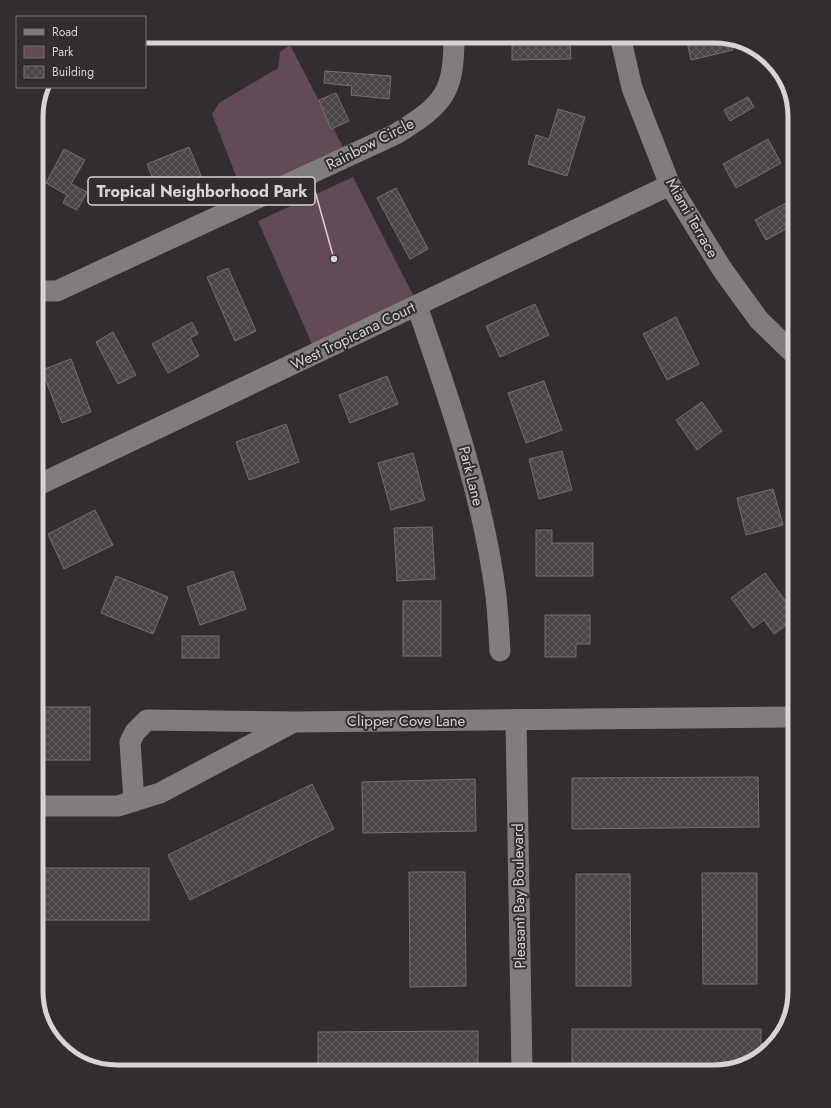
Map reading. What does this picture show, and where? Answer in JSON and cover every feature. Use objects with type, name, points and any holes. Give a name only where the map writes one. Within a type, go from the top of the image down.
[{"type":"street","name":"Rainbow Circle","points":[[43,291],[57,291],[396,134],[416,122],[440,102],[447,89],[454,61],[454,43]]},
{"type":"street","name":"Miami Terrace","points":[[622,43],[632,88],[670,185],[726,275],[759,320],[788,348]]},
{"type":"street","name":"West Tropicana Court","points":[[43,483],[670,185]]},
{"type":"street","name":"Park Lane","points":[[416,306],[465,452],[491,566],[496,597],[500,651]]},
{"type":"street","name":"Clipper Cove Lane","points":[[43,806],[118,806],[160,793],[294,722],[788,717]]},
{"type":"street","points":[[134,800],[130,742],[135,732],[147,720],[294,722]]},
{"type":"street","name":"Pleasant Bay Boulevard","points":[[516,720],[522,1065]]},
{"type":"green space","points":[[290,45],[344,149],[243,194],[212,114],[219,103],[278,68],[280,52]]},
{"type":"green space","points":[[353,177],[414,297],[312,344],[258,221]]},
{"type":"building","points":[[512,43],[570,43],[571,59],[512,60]]},
{"type":"building","points":[[687,43],[718,43],[732,46],[733,50],[691,60]]},
{"type":"building","points":[[325,71],[391,76],[389,99],[351,95],[352,86],[324,83]]},
{"type":"building","points":[[336,93],[349,121],[331,129],[319,100]]},
{"type":"building","points":[[748,97],[754,107],[730,121],[724,110]]},
{"type":"building","points":[[558,109],[585,117],[567,176],[528,164],[536,135],[549,139]]},
{"type":"building","points":[[768,139],[781,163],[736,188],[723,164]]},
{"type":"building","points":[[189,147],[202,178],[160,196],[147,164]]},
{"type":"building","points":[[64,149],[85,160],[71,184],[87,192],[77,210],[63,203],[67,195],[46,183]]},
{"type":"building","points":[[396,188],[428,249],[410,259],[377,198]]},
{"type":"building","points":[[788,202],[788,228],[766,240],[755,220]]},
{"type":"building","points":[[228,268],[256,331],[235,341],[207,277]]},
{"type":"building","points":[[535,304],[549,335],[500,357],[486,326]]},
{"type":"building","points":[[676,317],[699,364],[667,380],[643,334]]},
{"type":"building","points":[[192,322],[198,334],[190,338],[199,356],[168,373],[152,344]]},
{"type":"building","points":[[113,332],[136,375],[118,384],[96,342]]},
{"type":"building","points":[[71,359],[91,412],[62,423],[43,370]]},
{"type":"building","points":[[387,376],[398,404],[350,423],[339,395]]},
{"type":"building","points":[[544,381],[562,430],[526,443],[508,393]]},
{"type":"building","points":[[702,402],[722,431],[697,450],[676,420]]},
{"type":"building","points":[[286,424],[299,462],[249,480],[236,442]]},
{"type":"building","points":[[562,451],[572,490],[539,499],[529,459]]},
{"type":"building","points":[[413,453],[425,500],[391,510],[378,463]]},
{"type":"building","points":[[773,489],[783,525],[746,535],[737,498]]},
{"type":"building","points":[[95,510],[113,545],[64,569],[48,534]]},
{"type":"building","points":[[432,527],[435,579],[397,581],[394,528]]},
{"type":"building","points":[[536,530],[552,530],[552,543],[593,543],[593,576],[536,576]]},
{"type":"building","points":[[233,571],[246,609],[200,625],[187,587]]},
{"type":"building","points":[[765,573],[788,604],[788,624],[774,634],[764,620],[753,628],[731,598]]},
{"type":"building","points":[[116,576],[168,597],[153,634],[101,613]]},
{"type":"building","points":[[403,601],[441,601],[441,656],[403,656]]},
{"type":"building","points":[[545,615],[590,615],[590,644],[576,644],[576,657],[545,657]]},
{"type":"building","points":[[182,636],[219,636],[219,658],[182,658]]},
{"type":"building","points":[[43,707],[90,707],[90,760],[43,760]]},
{"type":"building","points":[[758,777],[759,827],[572,829],[572,778]]},
{"type":"building","points":[[475,779],[476,831],[363,833],[362,782]]},
{"type":"building","points":[[312,784],[334,829],[190,900],[168,855]]},
{"type":"building","points":[[43,868],[149,868],[149,920],[43,920]]},
{"type":"building","points":[[409,872],[465,872],[466,986],[410,987]]},
{"type":"building","points":[[702,873],[757,873],[757,984],[703,984]]},
{"type":"building","points":[[576,874],[630,874],[631,986],[576,986]]},
{"type":"building","points":[[572,1029],[761,1029],[761,1048],[746,1057],[728,1064],[572,1065]]},
{"type":"building","points":[[478,1031],[478,1065],[318,1065],[318,1032]]},
{"type":"place","name":"Tropical Neighborhood Park","points":[[334,259]]}]
